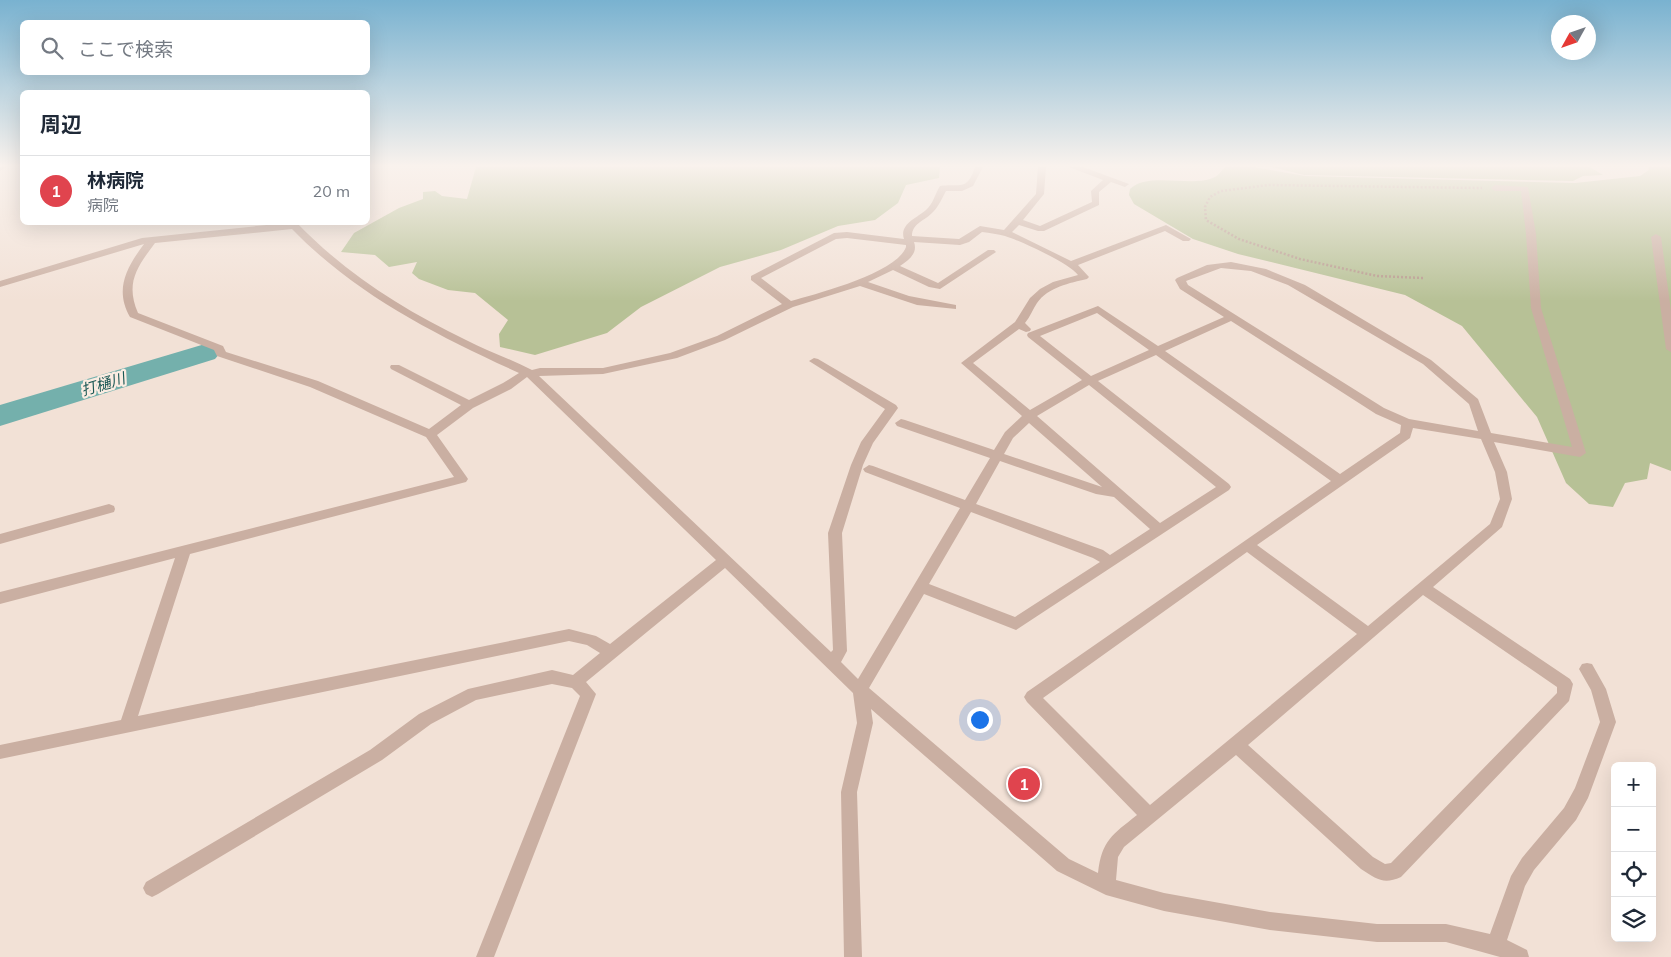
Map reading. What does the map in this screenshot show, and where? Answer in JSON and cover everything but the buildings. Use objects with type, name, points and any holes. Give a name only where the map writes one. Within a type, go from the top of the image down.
[{"type":"street","points":[[430,434],[469,405],[529,373],[603,371],[673,356],[721,338],[789,305],[861,283],[893,266],[909,253],[910,241],[907,235],[908,230],[914,222],[929,212]]},
{"type":"street","points":[[1006,233],[1025,212]]},
{"type":"street","points":[[1017,221],[1041,229],[1078,212]]},
{"type":"street","points":[[1106,886],[1109,855],[1118,842],[1495,527],[1506,499],[1501,472],[1486,436],[1474,402],[1426,362],[1283,277],[1262,271],[1220,265],[1180,280],[1184,287],[1380,411],[1408,423],[1486,436],[1580,453],[1536,308],[1528,212]]},
{"type":"street","points":[[0,284],[142,241],[284,225]]},
{"type":"street","points":[[293,225],[342,272],[362,286],[447,336],[529,373],[860,690],[1063,866],[1106,886],[1164,902],[1270,921],[1377,933],[1446,933],[1496,945],[1520,957]]},
{"type":"street","points":[[1071,264],[1166,228],[1186,239]]},
{"type":"street","points":[[789,305],[754,278],[840,235],[910,241],[960,242],[966,240],[980,229],[1006,233],[1071,264],[1084,277],[1060,282],[1034,298],[1024,319],[1019,324],[1002,334],[996,342],[966,363],[1158,530]]},
{"type":"street","points":[[1656,237],[1671,349]]},
{"type":"street","points":[[0,598],[462,479],[430,434],[314,384],[221,354],[219,348],[134,315],[126,297],[127,278],[151,241]]},
{"type":"street","points":[[893,266],[932,286],[940,286],[992,252]]},
{"type":"street","points":[[861,283],[894,296],[926,304],[952,307]]},
{"type":"street","points":[[1032,335],[1098,309],[1156,352],[1340,480]]},
{"type":"street","points":[[853,957],[849,792],[866,724],[860,690],[997,455],[1009,435],[1029,416],[1078,386],[1232,317]]},
{"type":"street","points":[[921,587],[1016,624],[1225,487],[1019,324]]},
{"type":"street","points":[[814,361],[892,408],[868,442],[854,473],[835,533],[840,651],[832,663]]},
{"type":"street","points":[[395,367],[469,405]]},
{"type":"street","points":[[901,423],[1100,490],[1117,493]]},
{"type":"street","points":[[1149,816],[1032,697],[1406,435],[1408,423]]},
{"type":"street","points":[[869,469],[1098,554],[1110,562]]},
{"type":"street","points":[[0,538],[109,509]]},
{"type":"street","points":[[1247,545],[1368,634]]},
{"type":"street","points":[[127,727],[184,552]]},
{"type":"street","points":[[576,682],[726,560]]},
{"type":"street","points":[[1236,745],[1367,863],[1383,873],[1395,872],[1564,696],[1564,684],[1423,588]]},
{"type":"street","points":[[0,752],[569,635],[591,640],[611,652]]},
{"type":"street","points":[[1496,945],[1517,882],[1528,864],[1570,814],[1582,792],[1608,722],[1598,689],[1587,668]]},
{"type":"street","points":[[152,888],[376,755],[424,720],[473,694],[552,677],[576,682],[588,694],[486,957]]},
{"type":"path","points":[[1205,212],[1206,220],[1239,239],[1269,250],[1377,276],[1423,278]]},
{"type":"green space","points":[[392,212],[886,212],[875,220],[838,226],[781,250],[720,267],[641,307],[607,333],[535,355],[500,347],[499,334],[508,320],[475,293],[448,290],[419,279],[412,273],[417,262],[389,267],[375,255],[341,252],[354,233]]},
{"type":"green space","points":[[1147,212],[1671,212],[1671,471],[1650,463],[1647,479],[1625,483],[1613,507],[1589,504],[1566,483],[1537,417],[1462,326],[1405,295],[1238,254],[1193,239]]},
{"type":"waterway","name":"打樋川","points":[[0,416],[205,353]]},
{"type":"place","name":"林病院","points":[[1024,784]]}]
